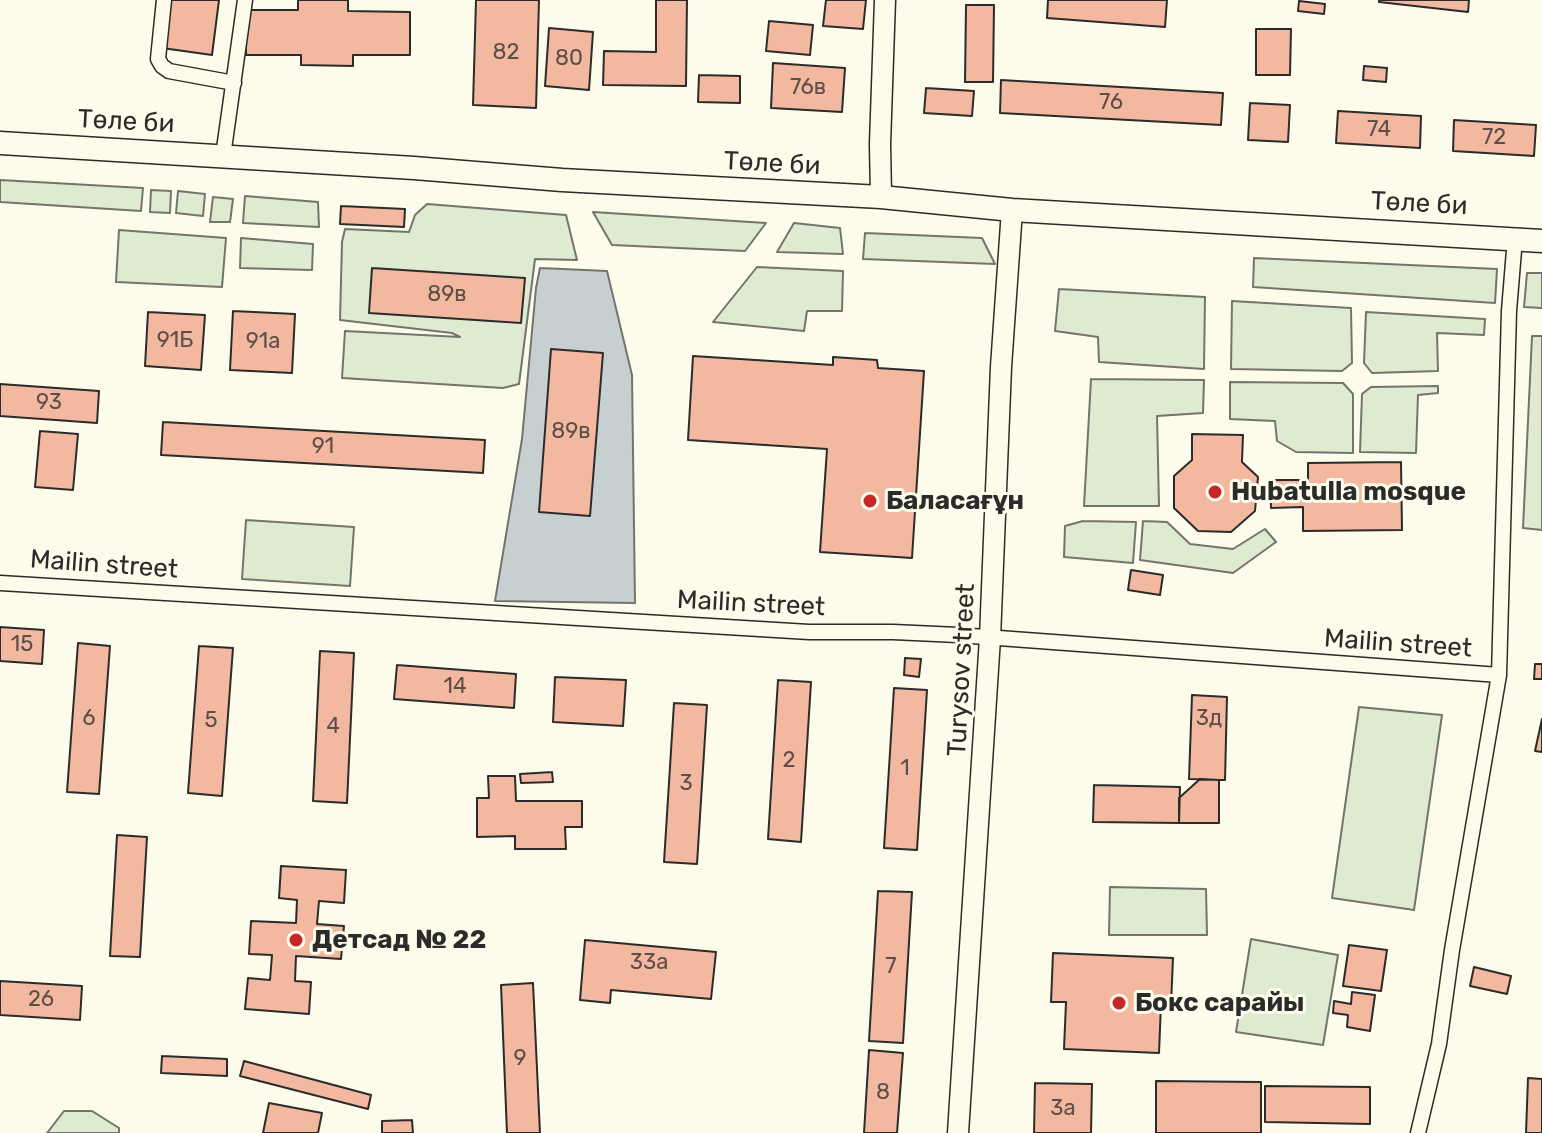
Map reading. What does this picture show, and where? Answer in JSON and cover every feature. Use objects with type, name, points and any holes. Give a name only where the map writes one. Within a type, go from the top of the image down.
[{"type":"main road","points":[[881,197],[885,0]]},
{"type":"main road","name":"Төле би","points":[[0,143],[577,181],[881,197],[1012,210],[1542,241]]},
{"type":"main road","name":"Turysov street","points":[[958,1133],[990,638],[1001,367],[1012,210]]},
{"type":"street","points":[[164,0],[158,59],[162,66],[169,71],[234,83]]},
{"type":"street","points":[[223,156],[245,0]]},
{"type":"street","points":[[1418,1133],[1439,1044],[1499,675],[1509,311],[1515,238]]},
{"type":"street","name":"Mailin street","points":[[0,583],[793,631],[893,632],[1499,675]]},
{"type":"green space","points":[[0,180],[143,188],[141,211],[0,202]]},
{"type":"green space","points":[[151,190],[171,191],[170,213],[150,212]]},
{"type":"green space","points":[[178,191],[205,194],[203,216],[176,213]]},
{"type":"green space","points":[[245,196],[318,202],[319,227],[243,223]]},
{"type":"green space","points":[[213,197],[233,199],[230,222],[210,222]]},
{"type":"green space","points":[[427,204],[566,215],[577,260],[535,259],[519,384],[503,388],[342,378],[345,331],[460,337],[452,333],[340,320],[345,229],[409,232],[415,215]]},
{"type":"green space","points":[[593,212],[766,223],[745,251],[612,245]]},
{"type":"green space","points":[[794,223],[840,228],[843,254],[777,252]]},
{"type":"green space","points":[[119,230],[226,238],[222,287],[116,282]]},
{"type":"green space","points":[[865,233],[982,238],[995,264],[863,259]]},
{"type":"green space","points":[[241,238],[313,244],[312,270],[240,268]]},
{"type":"green space","points":[[1254,258],[1497,269],[1495,303],[1253,287]]},
{"type":"green space","points":[[757,267],[843,271],[842,311],[807,311],[804,331],[713,322]]},
{"type":"green space","points":[[1527,273],[1542,273],[1542,308],[1524,307]]},
{"type":"green space","points":[[1059,289],[1205,297],[1204,369],[1099,362],[1098,337],[1055,331]]},
{"type":"green space","points":[[1232,301],[1351,308],[1352,363],[1342,371],[1231,369]]},
{"type":"green space","points":[[1366,312],[1485,319],[1484,335],[1437,333],[1438,371],[1372,373],[1364,363]]},
{"type":"green space","points":[[1532,336],[1542,336],[1542,530],[1523,528]]},
{"type":"green space","points":[[1091,379],[1204,380],[1203,413],[1157,416],[1159,506],[1084,506]]},
{"type":"green space","points":[[1230,382],[1343,383],[1353,394],[1353,453],[1296,452],[1277,441],[1275,421],[1230,419]]},
{"type":"green space","points":[[1438,386],[1438,393],[1418,395],[1416,453],[1360,452],[1362,394],[1371,387]]},
{"type":"green space","points":[[246,520],[354,527],[350,586],[242,579]]},
{"type":"green space","points":[[1083,521],[1136,522],[1133,563],[1064,557],[1065,526]]},
{"type":"green space","points":[[1143,521],[1167,522],[1190,544],[1233,549],[1265,529],[1276,542],[1233,573],[1140,560]]},
{"type":"green space","points":[[1359,707],[1442,715],[1414,910],[1332,898]]},
{"type":"green space","points":[[1110,887],[1206,889],[1207,935],[1109,935]]},
{"type":"green space","points":[[1251,939],[1338,955],[1323,1045],[1236,1032]]},
{"type":"green space","points":[[64,1111],[92,1111],[119,1128],[119,1133],[47,1133]]},
{"type":"shaded area","points":[[540,268],[607,271],[632,375],[635,603],[495,601],[522,439]]},
{"type":"building","points":[[169,0],[219,0],[212,55],[162,48]]},
{"type":"building","points":[[298,0],[348,0],[348,11],[410,12],[410,55],[353,55],[353,66],[301,65],[301,55],[246,55],[246,10],[298,10]]},
{"type":"building","points":[[476,0],[539,0],[536,108],[473,105]]},
{"type":"building","points":[[656,0],[687,0],[686,86],[603,85],[604,51],[656,52]]},
{"type":"building","points":[[826,0],[866,0],[863,29],[823,26]]},
{"type":"building","points":[[1048,0],[1167,0],[1165,27],[1047,18]]},
{"type":"building","points":[[1379,0],[1469,0],[1468,12]]},
{"type":"building","points":[[1299,1],[1325,4],[1324,14],[1298,11]]},
{"type":"building","points":[[966,5],[994,5],[993,82],[965,82]]},
{"type":"building","points":[[769,21],[813,25],[810,55],[766,51]]},
{"type":"building","points":[[549,28],[593,32],[589,90],[545,86]]},
{"type":"building","points":[[1256,29],[1291,29],[1290,75],[1256,75]]},
{"type":"building","points":[[773,63],[845,68],[842,112],[771,108]]},
{"type":"building","points":[[1364,66],[1387,68],[1386,82],[1363,80]]},
{"type":"building","points":[[699,75],[740,76],[740,103],[698,102]]},
{"type":"building","points":[[1001,80],[1223,93],[1221,125],[1000,113]]},
{"type":"building","points":[[926,88],[974,91],[972,116],[924,113]]},
{"type":"building","points":[[1250,103],[1290,105],[1288,142],[1248,140]]},
{"type":"building","points":[[1338,111],[1421,116],[1420,148],[1336,143]]},
{"type":"building","points":[[1454,120],[1536,125],[1534,156],[1453,151]]},
{"type":"building","points":[[341,206],[405,209],[404,227],[340,224]]},
{"type":"building","points":[[372,268],[525,278],[521,323],[369,313]]},
{"type":"building","points":[[233,311],[295,314],[292,373],[230,370]]},
{"type":"building","points":[[148,312],[205,315],[201,370],[145,366]]},
{"type":"building","points":[[551,349],[603,353],[590,516],[539,512]]},
{"type":"building","name":"Баласағұн","points":[[693,356],[833,365],[833,357],[877,360],[878,368],[924,371],[912,558],[820,552],[827,449],[688,440]]},
{"type":"building","points":[[0,384],[99,391],[97,423],[0,416]]},
{"type":"building","points":[[163,422],[485,440],[483,473],[161,455]]},
{"type":"building","points":[[40,431],[78,434],[73,490],[35,487]]},
{"type":"building","name":"Hubatulla mosque","points":[[1192,434],[1243,435],[1242,462],[1258,477],[1255,511],[1231,532],[1198,531],[1174,508],[1174,476],[1192,460]]},
{"type":"building","points":[[1401,462],[1402,530],[1303,531],[1303,507],[1271,508],[1270,480],[1308,480],[1308,463]]},
{"type":"building","points":[[1131,570],[1163,575],[1160,595],[1128,590]]},
{"type":"building","points":[[0,627],[44,630],[42,664],[0,661]]},
{"type":"building","points":[[78,643],[110,646],[99,794],[67,792]]},
{"type":"building","points":[[199,646],[233,648],[222,796],[188,793]]},
{"type":"building","points":[[320,651],[354,653],[347,803],[313,801]]},
{"type":"building","points":[[905,658],[921,659],[919,677],[904,675]]},
{"type":"building","points":[[1535,664],[1542,664],[1542,679],[1534,679]]},
{"type":"building","points":[[397,665],[516,674],[514,708],[394,699]]},
{"type":"building","points":[[555,677],[626,680],[623,726],[553,722]]},
{"type":"building","points":[[778,680],[811,682],[801,842],[768,839]]},
{"type":"building","points":[[894,688],[927,690],[917,850],[884,848]]},
{"type":"building","points":[[1192,695],[1227,697],[1225,780],[1189,779]]},
{"type":"building","points":[[674,703],[707,705],[697,864],[664,862]]},
{"type":"building","points":[[1542,719],[1542,752],[1535,751]]},
{"type":"building","points":[[552,772],[553,782],[521,783],[520,774]]},
{"type":"building","points":[[488,776],[515,776],[516,801],[582,801],[582,827],[565,827],[566,849],[515,849],[515,836],[477,837],[477,798],[489,798]]},
{"type":"building","points":[[1200,779],[1219,780],[1219,823],[1179,823],[1179,798]]},
{"type":"building","points":[[1094,785],[1180,787],[1179,823],[1093,822]]},
{"type":"building","points":[[117,835],[147,837],[140,957],[110,956]]},
{"type":"building","name":"Детсад № 22","points":[[281,866],[346,870],[344,903],[319,901],[317,924],[344,926],[341,959],[296,956],[295,981],[311,982],[309,1014],[245,1009],[248,978],[270,980],[272,955],[249,954],[251,921],[296,923],[297,900],[279,898]]},
{"type":"building","points":[[878,891],[912,892],[903,1043],[869,1041]]},
{"type":"building","points":[[585,940],[716,952],[711,999],[611,990],[610,1003],[580,1000]]},
{"type":"building","points":[[1349,945],[1387,950],[1381,991],[1343,986]]},
{"type":"building","name":"Бокс сарайы","points":[[1053,953],[1173,958],[1171,1005],[1161,1004],[1159,1053],[1064,1049],[1066,1002],[1051,1002]]},
{"type":"building","points":[[1474,967],[1511,976],[1507,994],[1470,986]]},
{"type":"building","points":[[0,981],[82,986],[80,1020],[0,1015]]},
{"type":"building","points":[[533,983],[540,1133],[507,1133],[501,985]]},
{"type":"building","points":[[1352,992],[1375,995],[1370,1031],[1347,1027],[1348,1015],[1333,1013],[1334,1001],[1351,1004]]},
{"type":"building","points":[[869,1050],[903,1053],[897,1133],[864,1133]]},
{"type":"building","points":[[162,1056],[227,1059],[227,1076],[161,1073]]},
{"type":"building","points":[[244,1061],[371,1095],[368,1109],[240,1076]]},
{"type":"building","points":[[1528,1078],[1542,1079],[1542,1133],[1526,1133]]},
{"type":"building","points":[[1156,1081],[1261,1082],[1261,1133],[1156,1133]]},
{"type":"building","points":[[1035,1083],[1092,1084],[1091,1133],[1034,1133]]},
{"type":"building","points":[[1265,1086],[1370,1087],[1370,1124],[1265,1122]]},
{"type":"building","points":[[269,1103],[322,1113],[318,1133],[263,1133]]},
{"type":"building","points":[[412,1120],[413,1133],[382,1133],[382,1121]]},
{"type":"place","name":"Hubatulla mosque","points":[[1215,492]]},
{"type":"place","name":"Баласағұн","points":[[870,501]]},
{"type":"place","name":"Детсад № 22","points":[[296,940]]},
{"type":"place","name":"Бокс сарайы","points":[[1119,1003]]}]
